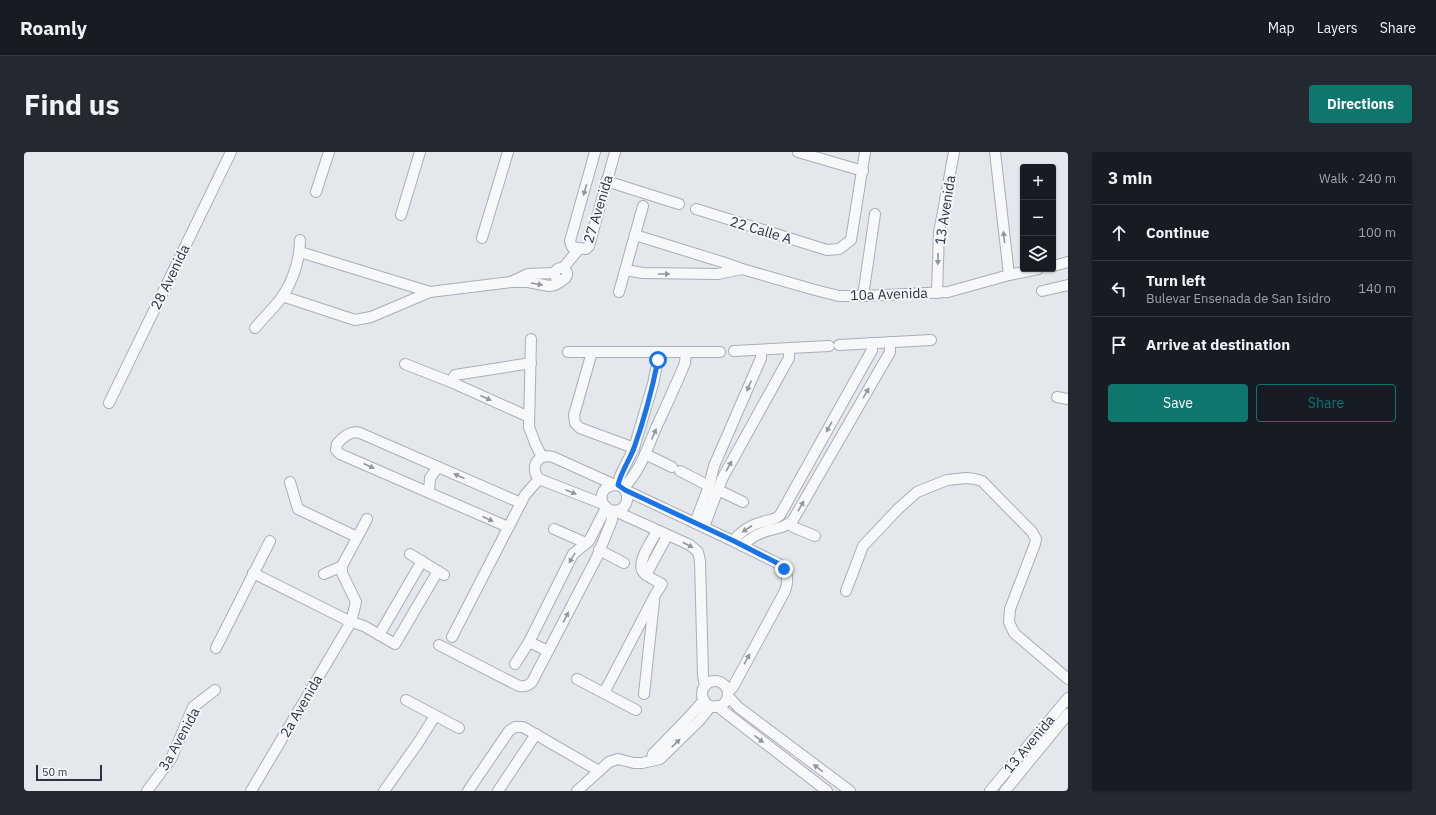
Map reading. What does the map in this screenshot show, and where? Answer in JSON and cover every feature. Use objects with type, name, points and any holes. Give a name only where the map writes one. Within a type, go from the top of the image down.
[{"type":"street","name":"28 Avenida","points":[[109,403],[230,152]]},
{"type":"street","points":[[316,192],[329,152]]},
{"type":"street","points":[[401,215],[420,152]]},
{"type":"street","points":[[482,238],[508,152]]},
{"type":"street","name":"27 Avenida","points":[[595,152],[570,241],[572,247],[579,249],[586,249],[589,246],[615,152]]},
{"type":"street","points":[[798,152],[863,171],[865,152]]},
{"type":"street","name":"13 Avenida","points":[[937,292],[939,233],[954,152]]},
{"type":"street","points":[[996,152],[1009,275]]},
{"type":"street","name":"22 Calle A","points":[[696,209],[827,250],[839,249],[851,240],[863,171]]},
{"type":"street","points":[[606,181],[679,204]]},
{"type":"street","points":[[619,292],[643,206]]},
{"type":"street","points":[[863,296],[875,214]]},
{"type":"street","name":"10a Avenida","points":[[635,235],[742,269],[839,296],[948,292],[1024,272]]},
{"type":"street","points":[[255,328],[282,296],[295,270],[300,252],[300,240]]},
{"type":"street","points":[[282,296],[356,320],[371,317],[430,292],[511,282],[528,282],[549,286],[555,285],[562,280],[556,279],[559,270],[579,249]]},
{"type":"street","points":[[300,252],[430,292]]},
{"type":"street","points":[[1056,265],[1068,262]]},
{"type":"street","name":"10a Avenida","points":[[626,270],[643,274],[718,274],[742,269]]},
{"type":"street","points":[[511,282],[528,274],[559,270]]},
{"type":"street","points":[[1042,291],[1068,285]]},
{"type":"street","points":[[532,339],[529,427],[534,443],[547,457],[620,487],[779,564],[786,572],[788,582],[785,591],[723,704],[710,704],[688,718],[653,754],[651,761],[634,763],[618,759],[613,760],[605,764],[577,791]]},
{"type":"street","points":[[839,345],[931,340]]},
{"type":"street","points":[[738,544],[759,533],[781,528],[790,523],[890,352],[890,342]]},
{"type":"street","points":[[738,544],[741,533],[750,526],[763,521],[773,520],[780,515],[872,350],[872,343]]},
{"type":"street","points":[[734,351],[829,346]]},
{"type":"street","points":[[714,488],[722,479],[789,358],[789,348]]},
{"type":"street","points":[[700,525],[714,488],[714,466],[761,358],[761,350]]},
{"type":"street","points":[[568,352],[720,352]]},
{"type":"street","points":[[592,352],[574,415],[576,423],[580,428],[634,448]]},
{"type":"street","points":[[609,509],[621,509],[626,505],[628,496],[620,487],[620,476],[634,448],[653,384],[658,360],[657,352]]},
{"type":"street","points":[[439,645],[519,686],[523,687],[532,682],[597,557],[610,526],[609,509],[601,495],[609,486],[620,487],[629,482],[638,469],[685,363],[686,352]]},
{"type":"street","points":[[451,382],[456,375],[531,363]]},
{"type":"street","points":[[405,364],[451,382],[529,417]]},
{"type":"street","points":[[1057,396],[1068,399]]},
{"type":"street","points":[[508,527],[340,454],[336,450],[336,444],[350,433],[358,432],[521,503]]},
{"type":"street","points":[[645,454],[743,502]]},
{"type":"street","points":[[547,457],[539,460],[535,466],[535,474],[539,479],[693,547],[700,556],[703,675],[705,686]]},
{"type":"street","points":[[429,492],[428,488],[430,478],[438,467]]},
{"type":"street","points":[[846,591],[863,546],[898,509],[917,492],[947,480],[966,478],[982,481],[1032,532],[1036,539],[1010,609],[1010,622],[1014,633],[1068,679]]},
{"type":"street","points":[[452,637],[525,495],[539,479]]},
{"type":"street","points":[[290,482],[298,509],[357,537]]},
{"type":"street","points":[[515,664],[529,642],[573,554],[589,542],[609,509]]},
{"type":"street","points":[[324,574],[342,566],[367,519]]},
{"type":"street","points":[[790,523],[793,527],[815,536]]},
{"type":"street","points":[[554,529],[586,543]]},
{"type":"street","points":[[604,693],[662,584],[642,571],[641,562],[657,531]]},
{"type":"street","points":[[646,575],[667,536]]},
{"type":"street","points":[[216,648],[270,541]]},
{"type":"street","points":[[599,550],[624,564]]},
{"type":"street","points":[[253,573],[350,622],[364,626],[395,644],[441,573],[410,554]]},
{"type":"street","points":[[379,635],[422,561]]},
{"type":"street","name":"2a Avenida","points":[[251,791],[350,622],[356,602],[342,573],[342,566]]},
{"type":"street","points":[[644,694],[655,595]]},
{"type":"street","points":[[529,642],[548,651]]},
{"type":"street","points":[[577,679],[636,710]]},
{"type":"street","points":[[827,791],[710,704],[702,692],[705,686],[710,682],[720,682],[725,686],[728,694],[738,707],[850,791]]},
{"type":"street","name":"3a Avenida","points":[[147,791],[171,759],[193,707],[215,690]]},
{"type":"street","name":"13 Avenida","points":[[990,791],[1068,698]]},
{"type":"street","points":[[406,700],[459,728]]},
{"type":"street","points":[[1005,791],[1068,714]]},
{"type":"street","points":[[384,791],[435,716]]},
{"type":"street","points":[[468,791],[512,729],[518,726],[536,734],[599,771]]},
{"type":"street","points":[[498,791],[536,734]]},
{"type":"route","points":[[658,360],[653,384],[634,448],[620,476],[618,485],[625,490],[734,541],[779,564],[784,569]]}]
